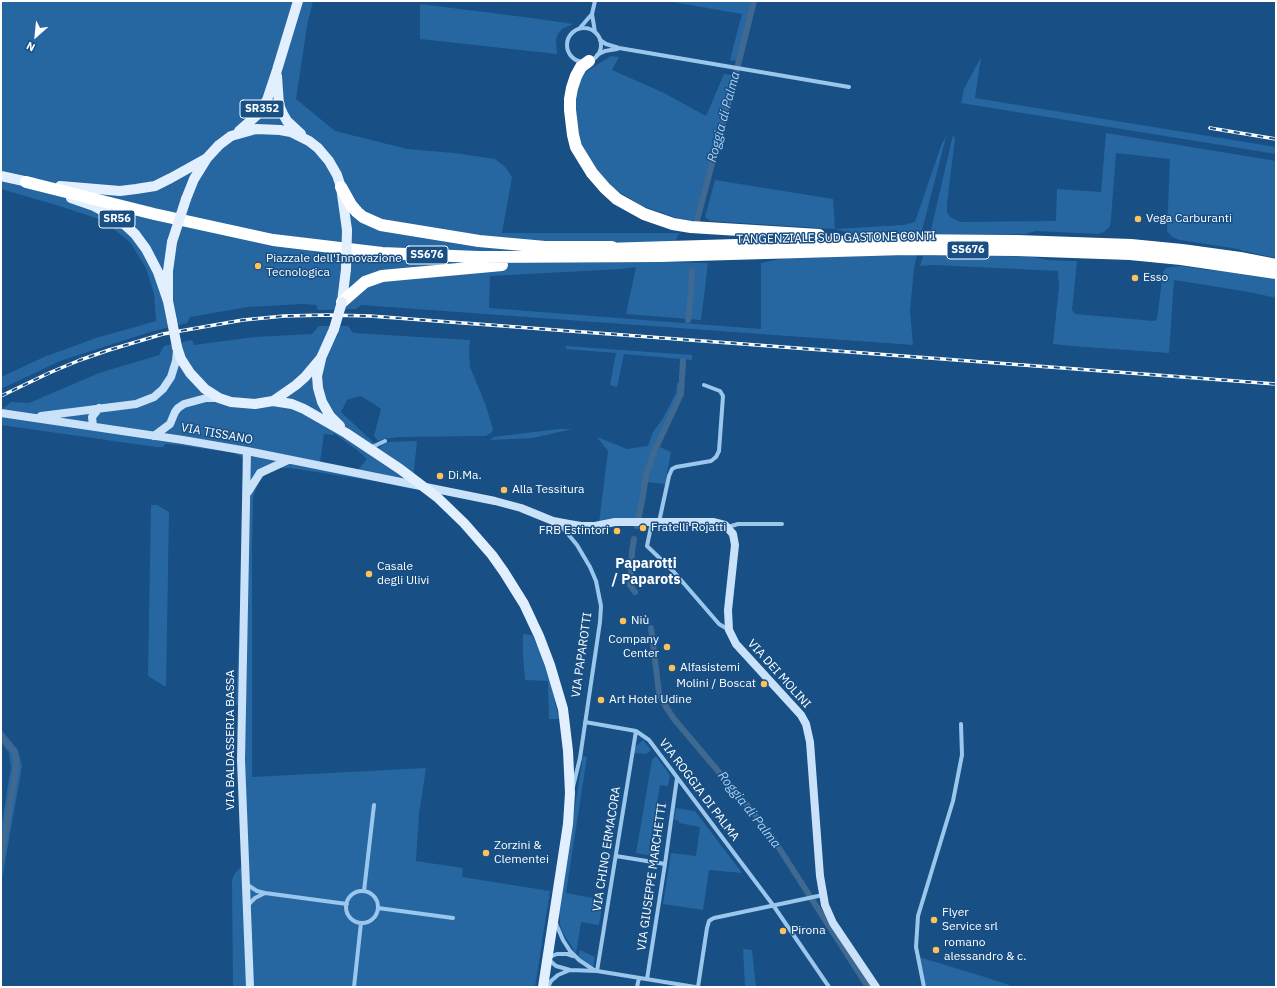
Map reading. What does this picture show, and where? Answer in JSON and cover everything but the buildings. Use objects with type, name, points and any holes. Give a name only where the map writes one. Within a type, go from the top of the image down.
[{"type":"highway","points":[[593,58],[581,67],[576,76],[570,99],[571,124],[576,147],[582,159],[604,188],[617,199],[652,216],[673,224],[694,228],[901,240]]},
{"type":"highway","name":"SS676","points":[[26,182],[198,224],[273,240],[382,253],[478,257],[660,256]]},
{"type":"highway","points":[[341,187],[351,205],[357,212],[363,217],[380,225],[479,241],[545,247],[627,247]]},
{"type":"highway","name":"SS676","points":[[198,224],[334,244],[382,248],[478,252],[559,251],[627,247]]},
{"type":"highway","name":"TANGENZIALE SUD GASTONE CONTI","points":[[627,247],[901,240],[1017,241],[1132,245],[1182,250],[1276,264]]},
{"type":"highway","name":"TANGENZIALE SUD GASTONE CONTI","points":[[660,256],[906,250],[1016,250],[1152,256],[1220,264],[1276,273]]},
{"type":"highway","points":[[342,302],[365,282],[373,278],[388,275],[478,266],[660,256]]},
{"type":"main road","name":"SR352","points":[[231,136],[250,123],[261,110],[266,100],[277,70],[298,1]]},
{"type":"main road","name":"SR352","points":[[277,70],[279,105],[283,114],[294,128],[309,141]]},
{"type":"main road","points":[[346,433],[330,416],[322,402],[318,388],[317,376],[321,358],[334,329],[342,302],[346,269],[347,230],[341,187],[334,169],[318,148],[309,141],[291,132],[266,129],[247,131],[231,136],[219,145],[207,158],[194,179],[172,242],[168,271],[168,301],[177,347],[181,359],[190,373],[205,389],[219,398],[245,404],[273,401],[292,404],[346,433],[369,448],[426,488],[464,523],[492,555],[515,588],[532,620],[550,665],[563,709],[568,751],[570,793],[568,824],[543,987]]},
{"type":"main road","name":"SR56","points":[[26,182],[94,190],[120,191],[136,189],[155,186],[207,158]]},
{"type":"main road","name":"SR56","points":[[1,176],[26,182],[94,206],[123,223],[146,249],[158,272],[168,301]]},
{"type":"main road","points":[[273,401],[296,385],[321,358]]},
{"type":"street","points":[[593,58],[601,46],[600,40],[595,32],[592,14],[595,1]]},
{"type":"street","points":[[592,14],[579,29],[570,36],[568,47],[573,57],[578,60],[593,58],[605,52],[619,48]]},
{"type":"street","points":[[579,29],[585,28],[595,32]]},
{"type":"street","points":[[600,40],[606,44],[619,48],[849,88]]},
{"type":"street","points":[[29,418],[136,404],[147,400],[159,394],[168,383],[176,361],[177,347]]},
{"type":"street","points":[[656,522],[672,469],[678,466],[711,461],[716,457],[719,451],[723,396],[720,391],[704,385]]},
{"type":"street","points":[[154,436],[170,424],[174,412],[184,404],[206,398],[219,398]]},
{"type":"street","points":[[93,426],[92,417],[99,408]]},
{"type":"street","name":"VIA TISSANO","points":[[1,413],[247,451],[426,488]]},
{"type":"street","points":[[170,424],[177,436],[183,440]]},
{"type":"street","points":[[369,448],[385,441]]},
{"type":"street","name":"VIA BALDASSERIA BASSA","points":[[247,451],[241,760],[250,987]]},
{"type":"street","points":[[247,494],[260,473],[262,465],[261,454]]},
{"type":"street","points":[[260,473],[288,460]]},
{"type":"street","name":"VIA PAPAROTTI","points":[[426,488],[495,501],[521,508],[553,521],[570,536],[583,555],[596,581],[600,597],[600,622],[578,765],[575,780],[570,793]]},
{"type":"street","points":[[553,521],[581,526],[637,522],[717,522],[728,527],[733,534],[735,545],[728,610],[729,630]]},
{"type":"street","name":"VIA DEI MOLINI","points":[[656,522],[647,546],[674,572],[719,624],[729,630],[736,644],[801,715],[806,724],[810,742],[821,895],[833,922],[876,987]]},
{"type":"street","points":[[728,527],[738,524],[782,524]]},
{"type":"street","points":[[585,722],[636,730]]},
{"type":"street","points":[[924,987],[916,947],[918,916],[953,801],[962,755],[962,724]]},
{"type":"street","name":"VIA ROGGIA DI PALMA","points":[[636,730],[649,740],[773,905],[829,987]]},
{"type":"street","name":"VIA CHINO ERMACORA","points":[[597,971],[636,730]]},
{"type":"street","name":"VIA GIUSEPPE MARCHETTI","points":[[647,979],[677,778]]},
{"type":"street","points":[[364,891],[374,805]]},
{"type":"street","points":[[616,856],[665,864]]},
{"type":"street","points":[[246,883],[257,891],[265,893],[347,904]]},
{"type":"street","points":[[364,891],[376,898],[378,908],[377,913],[371,920],[362,923],[352,918],[348,914],[347,904],[351,896],[355,893],[364,891]]},
{"type":"street","points":[[246,908],[255,898],[265,893]]},
{"type":"street","points":[[698,987],[707,928],[709,922],[714,918],[821,895]]},
{"type":"street","points":[[555,905],[556,926],[570,951],[587,966],[597,971]]},
{"type":"street","points":[[378,908],[452,918]]},
{"type":"street","points":[[354,987],[362,923]]},
{"type":"street","points":[[575,957],[567,954],[557,954],[547,958],[556,966],[570,970],[597,971],[695,987]]},
{"type":"street","points":[[548,987],[551,981],[558,975],[570,970]]},
{"type":"street","points":[[637,987],[639,978]]},
{"type":"shaded area","points":[[1,1],[313,1],[307,26],[296,99],[335,131],[407,149],[454,153],[495,159],[505,167],[512,177],[502,233],[679,233],[667,262],[708,263],[701,320],[626,314],[636,267],[490,276],[489,308],[761,329],[761,263],[785,258],[917,255],[914,268],[910,311],[913,345],[361,305],[356,309],[318,310],[316,305],[302,304],[248,307],[190,317],[187,323],[150,332],[60,361],[1,389],[1,377],[44,357],[96,338],[156,321],[154,294],[146,268],[130,242],[102,220],[1,189]]},
{"type":"shaded area","points":[[667,1],[756,1],[742,62],[730,60],[742,14]]},
{"type":"shaded area","points":[[420,4],[573,24],[562,29],[558,34],[556,40],[557,54],[420,39]]},
{"type":"shaded area","points":[[611,56],[619,57],[612,70],[664,93],[706,116],[724,74],[738,76],[699,222],[677,218],[640,205],[610,186],[589,162],[577,134],[574,98],[580,80],[587,71]]},
{"type":"shaded area","points":[[981,57],[975,98],[1276,147],[1276,154],[961,103],[964,89]]},
{"type":"shaded area","points":[[1106,133],[1276,161],[1276,258],[1238,249],[1180,240],[1172,237],[1167,231],[1170,159],[1116,153],[1110,226],[1104,232],[1098,234],[1036,231],[1025,234],[930,234],[953,135],[955,138],[947,204],[947,212],[950,217],[960,222],[1056,221],[1057,189],[1101,192]]},
{"type":"shaded area","points":[[946,137],[921,234],[858,235],[835,229],[904,225],[915,222],[942,143]]},
{"type":"shaded area","points":[[715,180],[833,199],[835,229],[710,221],[705,217]]},
{"type":"shaded area","points":[[967,255],[1033,257],[1047,260],[1077,261],[1072,310],[1075,314],[1154,321],[1157,319],[1163,272],[1166,268],[1181,266],[1276,278],[1276,298],[1249,292],[1174,280],[1169,353],[1053,344],[1059,287],[1058,271],[934,265],[920,266],[923,256]]},
{"type":"shaded area","points":[[319,326],[348,326],[353,333],[470,340],[470,367],[486,406],[493,429],[492,432],[486,436],[400,437],[378,441],[374,436],[381,409],[360,396],[347,400],[341,412],[379,448],[389,442],[417,441],[412,489],[369,480],[290,468],[280,468],[268,473],[261,479],[253,499],[252,777],[426,768],[419,814],[416,861],[463,868],[462,877],[550,891],[535,987],[233,987],[232,880],[235,873],[242,866],[238,705],[236,705],[240,613],[243,475],[242,458],[234,453],[179,445],[165,444],[163,447],[156,447],[1,425],[1,410],[11,402],[29,403],[99,373],[159,355],[164,346],[192,340],[194,345],[255,337],[312,334]],"holes":[[[324,434],[335,434],[367,459],[357,471],[320,463]]]},
{"type":"shaded area","points":[[566,346],[692,355],[692,360],[624,354],[617,387],[610,385],[616,353],[566,349]]},
{"type":"shaded area","points":[[677,383],[681,383],[680,393],[649,462],[645,474],[637,519],[599,523],[608,451],[597,437],[627,449],[648,446],[653,432],[662,420],[676,393]]},
{"type":"shaded area","points":[[559,429],[572,429],[533,438],[490,440],[494,437]]},
{"type":"shaded area","points":[[660,447],[671,452],[665,484],[646,482],[654,458]]},
{"type":"shaded area","points":[[151,505],[157,505],[169,512],[166,687],[148,676]]},
{"type":"shaded area","points":[[523,634],[532,635],[540,652],[551,684],[559,719],[549,719],[548,681],[525,680]]},
{"type":"shaded area","points":[[1,729],[18,750],[22,766],[1,885],[1,828],[11,767],[9,753],[1,742]]},
{"type":"shaded area","points":[[643,740],[651,750],[646,754],[634,753],[636,746]]},
{"type":"shaded area","points":[[583,756],[587,757],[566,893],[603,900],[599,925],[581,922],[576,954],[562,931],[559,911]]},
{"type":"shaded area","points":[[656,756],[670,775],[668,786],[660,785],[649,849],[658,850],[657,857],[636,853],[652,760]]},
{"type":"shaded area","points":[[676,808],[695,811],[742,873],[709,870],[703,910],[663,904],[671,853],[696,856],[700,827],[679,823],[679,821],[674,820]]},
{"type":"shaded area","points":[[743,949],[752,950],[756,987],[745,987]]},
{"type":"shaded area","points":[[580,950],[595,957],[593,967],[578,957]]},
{"type":"shaded area","points":[[919,957],[988,978],[1015,987],[925,987]]},
{"type":"waterway","name":"Roggia di Palma","points":[[695,228],[754,1]]},
{"type":"waterway","name":"Roggia di Palma","points":[[688,320],[692,271]]},
{"type":"waterway","name":"Roggia di Palma","points":[[637,526],[646,475],[654,452],[681,394],[683,361]]},
{"type":"waterway","name":"Roggia di Palma","points":[[634,539],[630,585],[635,592]]},
{"type":"waterway","name":"Roggia di Palma","points":[[651,628],[659,693],[666,707],[674,719],[752,811],[772,837],[868,987]]},
{"type":"waterway","points":[[1,736],[14,751],[16,757],[16,769],[1,858]]},
{"type":"railway","points":[[1210,128],[1276,139]]},
{"type":"railway","points":[[1,396],[80,360],[163,334],[243,320],[284,316],[327,315],[370,316],[1276,384]]},
{"type":"place","name":"Vega Carburanti","points":[[1138,219]]},
{"type":"place","name":"Piazzale dell'Innovazione Tecnologica","points":[[258,266]]},
{"type":"place","name":"Esso","points":[[1135,278]]},
{"type":"place","name":"Di.Ma.","points":[[440,476]]},
{"type":"place","name":"Alla Tessitura","points":[[504,490]]},
{"type":"place","name":"Fratelli Rojatti","points":[[643,528]]},
{"type":"place","name":"FRB Estintori","points":[[617,531]]},
{"type":"place","name":"Casale degli Ulivi","points":[[369,574]]},
{"type":"place","name":"Niù","points":[[623,621]]},
{"type":"place","name":"Company Center","points":[[667,647]]},
{"type":"place","name":"Alfasistemi","points":[[672,668]]},
{"type":"place","name":"Molini / Boscat","points":[[764,684]]},
{"type":"place","name":"Art Hotel Udine","points":[[601,700]]},
{"type":"place","name":"Zorzini & Clementei","points":[[486,853]]},
{"type":"place","name":"Flyer Service srl","points":[[934,920]]},
{"type":"place","name":"Pirona","points":[[783,931]]},
{"type":"place","name":"romano alessandro & c.","points":[[936,950]]},
{"type":"district","name":"Paparotti / Paparots","points":[[646,572]]}]
